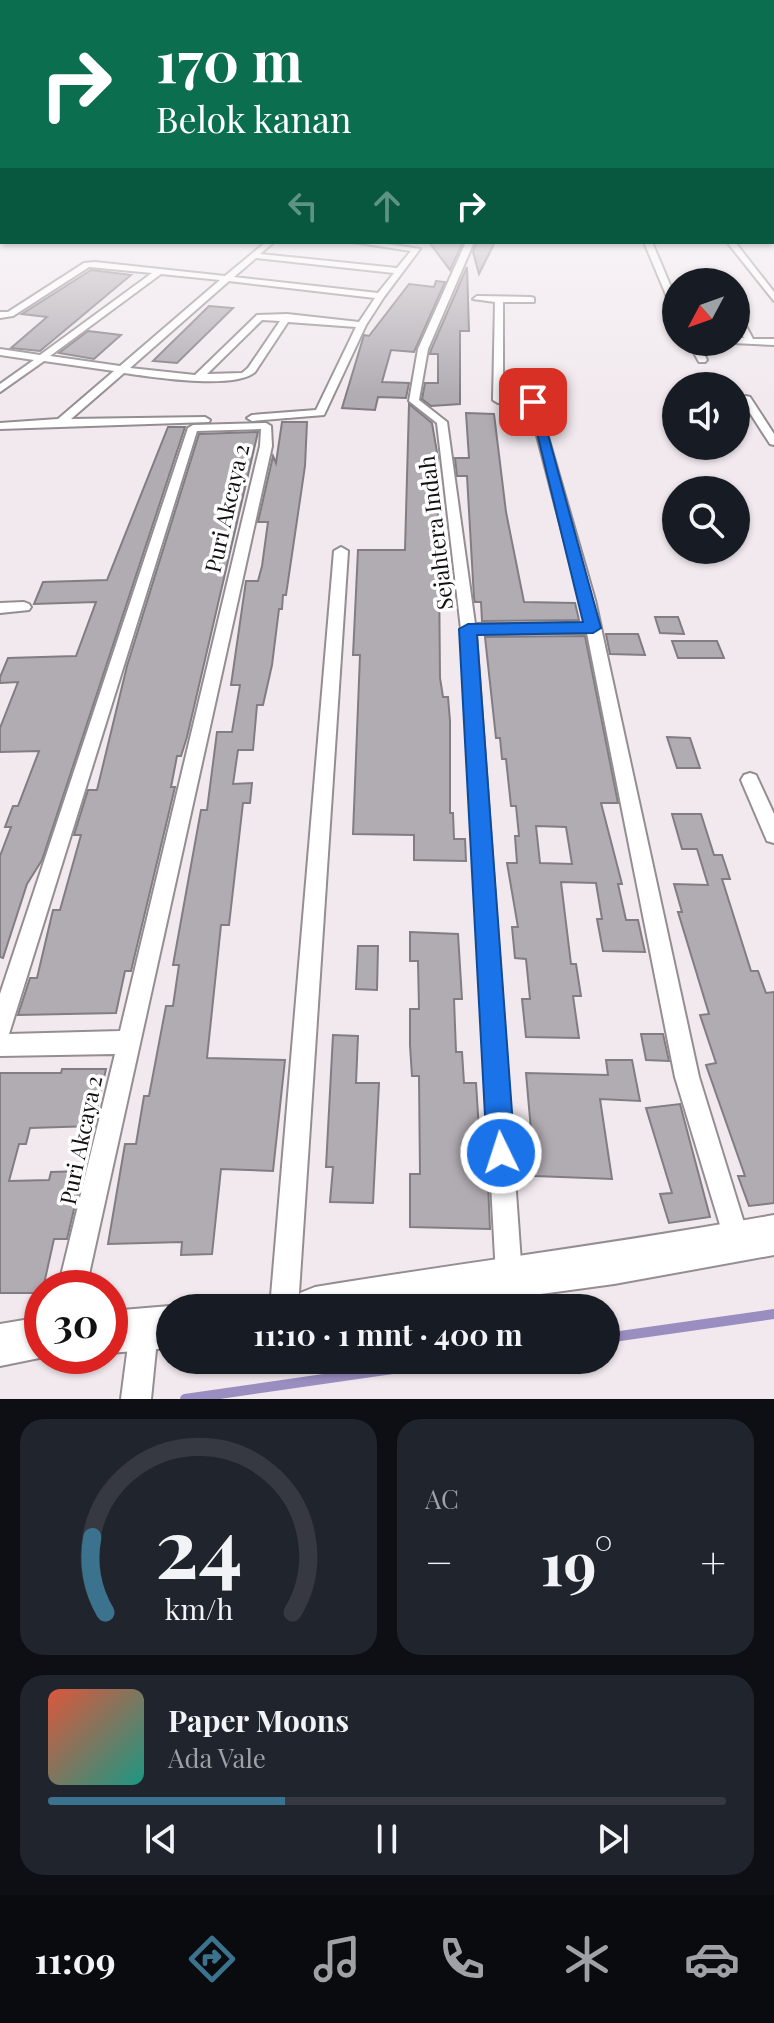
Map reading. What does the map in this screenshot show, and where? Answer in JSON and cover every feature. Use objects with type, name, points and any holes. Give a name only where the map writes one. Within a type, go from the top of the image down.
[{"type":"street","points":[[0,315],[10,314],[87,265]]},
{"type":"street","points":[[90,265],[380,296]]},
{"type":"street","points":[[61,422],[244,265]]},
{"type":"street","points":[[344,265],[399,271]]},
{"type":"street","points":[[0,426],[314,415],[323,408],[362,325],[403,265]]},
{"type":"street","name":"Sejahtera Indah","points":[[460,265],[423,349],[414,401],[442,422],[468,629],[509,1276]]},
{"type":"street","points":[[749,265],[774,298]]},
{"type":"street","points":[[0,382],[156,271]]},
{"type":"street","points":[[477,299],[531,300]]},
{"type":"street","points":[[400,1294],[509,1276],[614,1264],[755,1237],[687,1077],[593,628],[533,402],[498,400],[499,300]]},
{"type":"street","points":[[196,379],[260,317],[362,325]]},
{"type":"street","points":[[0,352],[196,379],[249,374],[287,317]]},
{"type":"street","points":[[750,342],[774,342]]},
{"type":"street","points":[[700,356],[702,360]]},
{"type":"street","points":[[1,395],[36,358]]},
{"type":"street","points":[[750,405],[774,442]]},
{"type":"street","name":"Puri Akcaya 2","points":[[0,1028],[193,428],[266,426],[266,446],[126,1042],[76,1270]]},
{"type":"street","points":[[285,1294],[341,551]]},
{"type":"street","points":[[0,608],[24,607]]},
{"type":"street","points":[[468,629],[593,628]]},
{"type":"street","points":[[750,780],[774,835]]},
{"type":"street","points":[[0,1045],[126,1042]]},
{"type":"street","points":[[136,1399],[141,1338]]},
{"type":"street","points":[[0,1345],[24,1341]]},
{"type":"building","points":[[467,267],[469,331],[460,331],[460,404],[431,406],[422,399],[425,383],[438,383],[438,354],[430,354],[431,350]]},
{"type":"building","points":[[91,270],[131,275],[40,351],[11,348],[47,317],[22,314]]},
{"type":"building","points":[[436,281],[445,282],[414,352],[391,350],[382,382],[409,383],[406,398],[378,397],[375,410],[342,408],[364,335],[369,336],[409,284],[434,287]]},
{"type":"building","points":[[209,306],[233,308],[177,363],[153,361]]},
{"type":"building","points":[[88,331],[121,335],[94,359],[59,353]]},
{"type":"building","points":[[409,404],[432,423],[438,458],[440,678],[443,697],[448,697],[450,721],[450,813],[453,813],[454,839],[465,839],[466,861],[414,860],[414,835],[353,834],[360,655],[353,655],[358,550],[405,550]]},
{"type":"building","points":[[466,413],[494,414],[506,512],[524,602],[575,603],[579,620],[482,621],[481,602],[475,602],[474,598],[467,476],[457,476],[455,458],[469,458]]},
{"type":"building","points":[[282,422],[307,422],[305,466],[286,595],[283,595],[282,609],[279,609],[263,705],[257,705],[253,750],[238,750],[233,784],[252,783],[250,803],[243,803],[229,925],[221,925],[207,1058],[285,1060],[273,1171],[221,1169],[212,1254],[181,1255],[182,1242],[108,1244],[125,1144],[136,1144],[144,1096],[149,1096],[166,1006],[173,1006],[179,965],[173,965],[201,810],[207,810],[217,732],[232,732],[240,685],[231,685],[246,581],[258,581],[262,566],[268,522],[258,522],[273,456],[276,463]]},
{"type":"building","points":[[168,427],[185,427],[42,860],[27,884],[3,958],[0,957],[0,856],[11,827],[5,827],[13,806],[18,806],[39,751],[0,752],[0,728],[18,682],[0,683],[0,677],[8,658],[76,656],[96,602],[34,604],[43,582],[107,580]]},
{"type":"building","points":[[258,432],[187,737],[181,756],[177,756],[171,787],[175,787],[131,971],[125,971],[116,1013],[18,1015],[30,978],[37,978],[53,910],[60,910],[81,835],[74,835],[88,790],[97,790],[127,666],[199,434]]},
{"type":"building","points":[[655,617],[678,617],[684,634],[660,633]]},
{"type":"building","points":[[606,634],[638,634],[645,655],[610,654]]},
{"type":"building","points":[[585,636],[618,803],[601,803],[622,884],[618,884],[626,920],[638,920],[645,952],[603,951],[597,919],[602,919],[596,883],[561,882],[571,964],[576,964],[581,996],[573,996],[579,1038],[526,1037],[522,999],[530,999],[526,959],[515,958],[512,927],[518,927],[507,863],[517,863],[515,836],[519,836],[516,806],[511,806],[506,759],[502,759],[500,738],[496,738],[485,637]],"holes":[[[536,826],[566,827],[572,864],[540,863]]]},
{"type":"building","points":[[672,641],[717,641],[724,658],[678,658]]},
{"type":"building","points":[[667,737],[690,738],[700,768],[677,768]]},
{"type":"building","points":[[672,814],[701,814],[714,855],[722,855],[730,879],[722,879],[751,971],[758,971],[766,993],[774,992],[774,1203],[749,1206],[738,1176],[745,1176],[706,1065],[716,1063],[700,1015],[709,1014],[678,912],[682,912],[674,884],[708,885],[697,849],[682,849]]},
{"type":"building","points":[[410,932],[458,934],[462,999],[454,999],[456,1052],[462,1052],[464,1083],[476,1083],[481,1161],[487,1161],[490,1229],[410,1227],[410,1174],[420,1174],[419,1076],[412,1076],[410,1045],[410,1009],[419,1009],[418,961],[410,961]]},
{"type":"building","points":[[358,946],[378,946],[377,990],[356,989]]},
{"type":"building","points":[[641,1034],[663,1034],[669,1061],[646,1060]]},
{"type":"building","points":[[333,1035],[358,1036],[356,1083],[379,1083],[373,1203],[330,1202],[333,1167],[326,1167]]},
{"type":"building","points":[[606,1060],[632,1060],[640,1101],[600,1099],[612,1179],[535,1176],[526,1073],[608,1075]]},
{"type":"building","points":[[62,1069],[106,1069],[93,1126],[30,1128],[26,1144],[19,1144],[9,1181],[49,1180],[51,1172],[83,1171],[67,1239],[54,1239],[47,1270],[24,1270],[24,1293],[0,1293],[0,1073],[61,1073]]},
{"type":"building","points":[[680,1104],[710,1217],[669,1223],[660,1194],[672,1193],[646,1108]]},
{"type":"waterway","points":[[620,1336],[774,1314]]},
{"type":"waterway","points":[[185,1399],[358,1374]]},
{"type":"route","points":[[501,1153],[468,629],[593,628],[533,402]]}]
